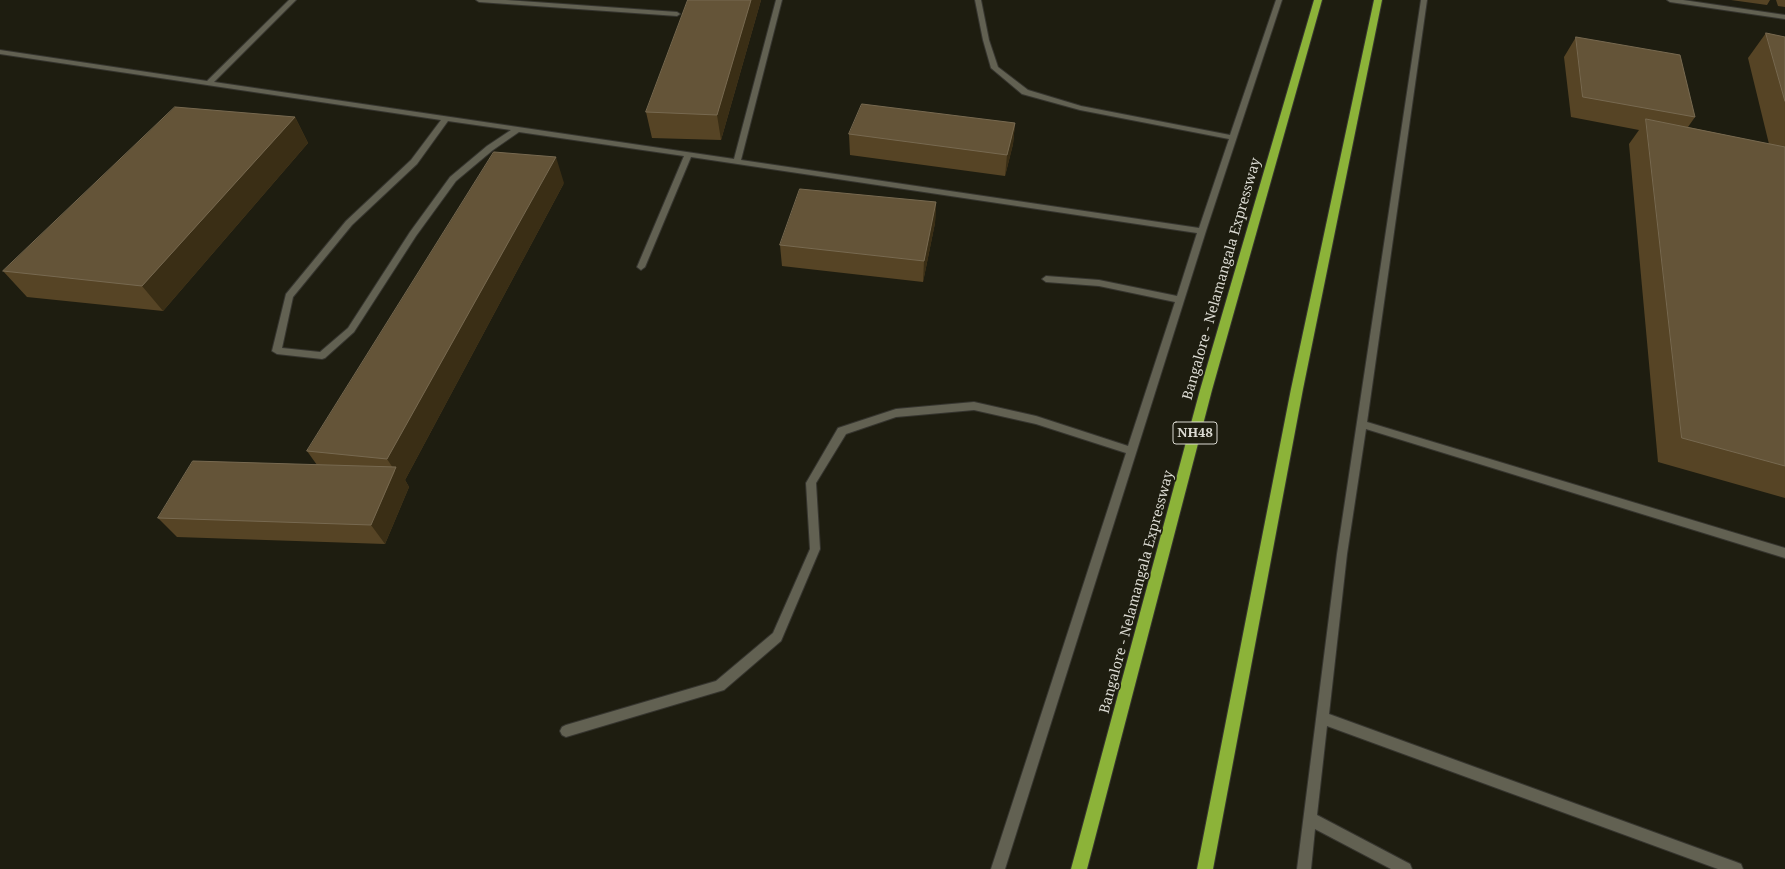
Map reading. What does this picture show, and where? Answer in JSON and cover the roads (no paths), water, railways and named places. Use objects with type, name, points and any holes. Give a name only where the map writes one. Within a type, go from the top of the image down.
[{"type":"highway","name":"Bangalore - Nelamangala Expressway","points":[[1079,869],[1206,390],[1318,0]]},
{"type":"highway","points":[[1205,869],[1297,389],[1378,0]]},
{"type":"street","points":[[209,83],[293,0]]},
{"type":"street","points":[[478,0],[677,14]]},
{"type":"street","points":[[737,162],[742,148],[779,0]]},
{"type":"street","points":[[978,0],[986,40],[995,68],[1025,92],[1080,108],[1233,138]]},
{"type":"street","points":[[998,869],[1202,231],[1279,0]]},
{"type":"street","points":[[1304,869],[1342,554],[1396,203],[1424,0]]},
{"type":"street","points":[[1670,0],[1785,18]]},
{"type":"street","points":[[0,52],[1202,231]]},
{"type":"street","points":[[446,118],[414,162],[349,222],[289,296],[277,351],[322,356],[351,330],[412,234],[453,179],[490,148],[518,129]]},
{"type":"street","points":[[641,267],[689,154]]},
{"type":"street","points":[[1046,280],[1098,283],[1180,300]]},
{"type":"street","points":[[566,731],[720,686],[777,636],[815,549],[812,483],[842,430],[896,413],[974,406],[1036,420],[1132,451]]},
{"type":"street","points":[[1362,424],[1785,553]]},
{"type":"street","points":[[1323,718],[1736,869]]},
{"type":"street","points":[[1311,819],[1405,869]]}]
